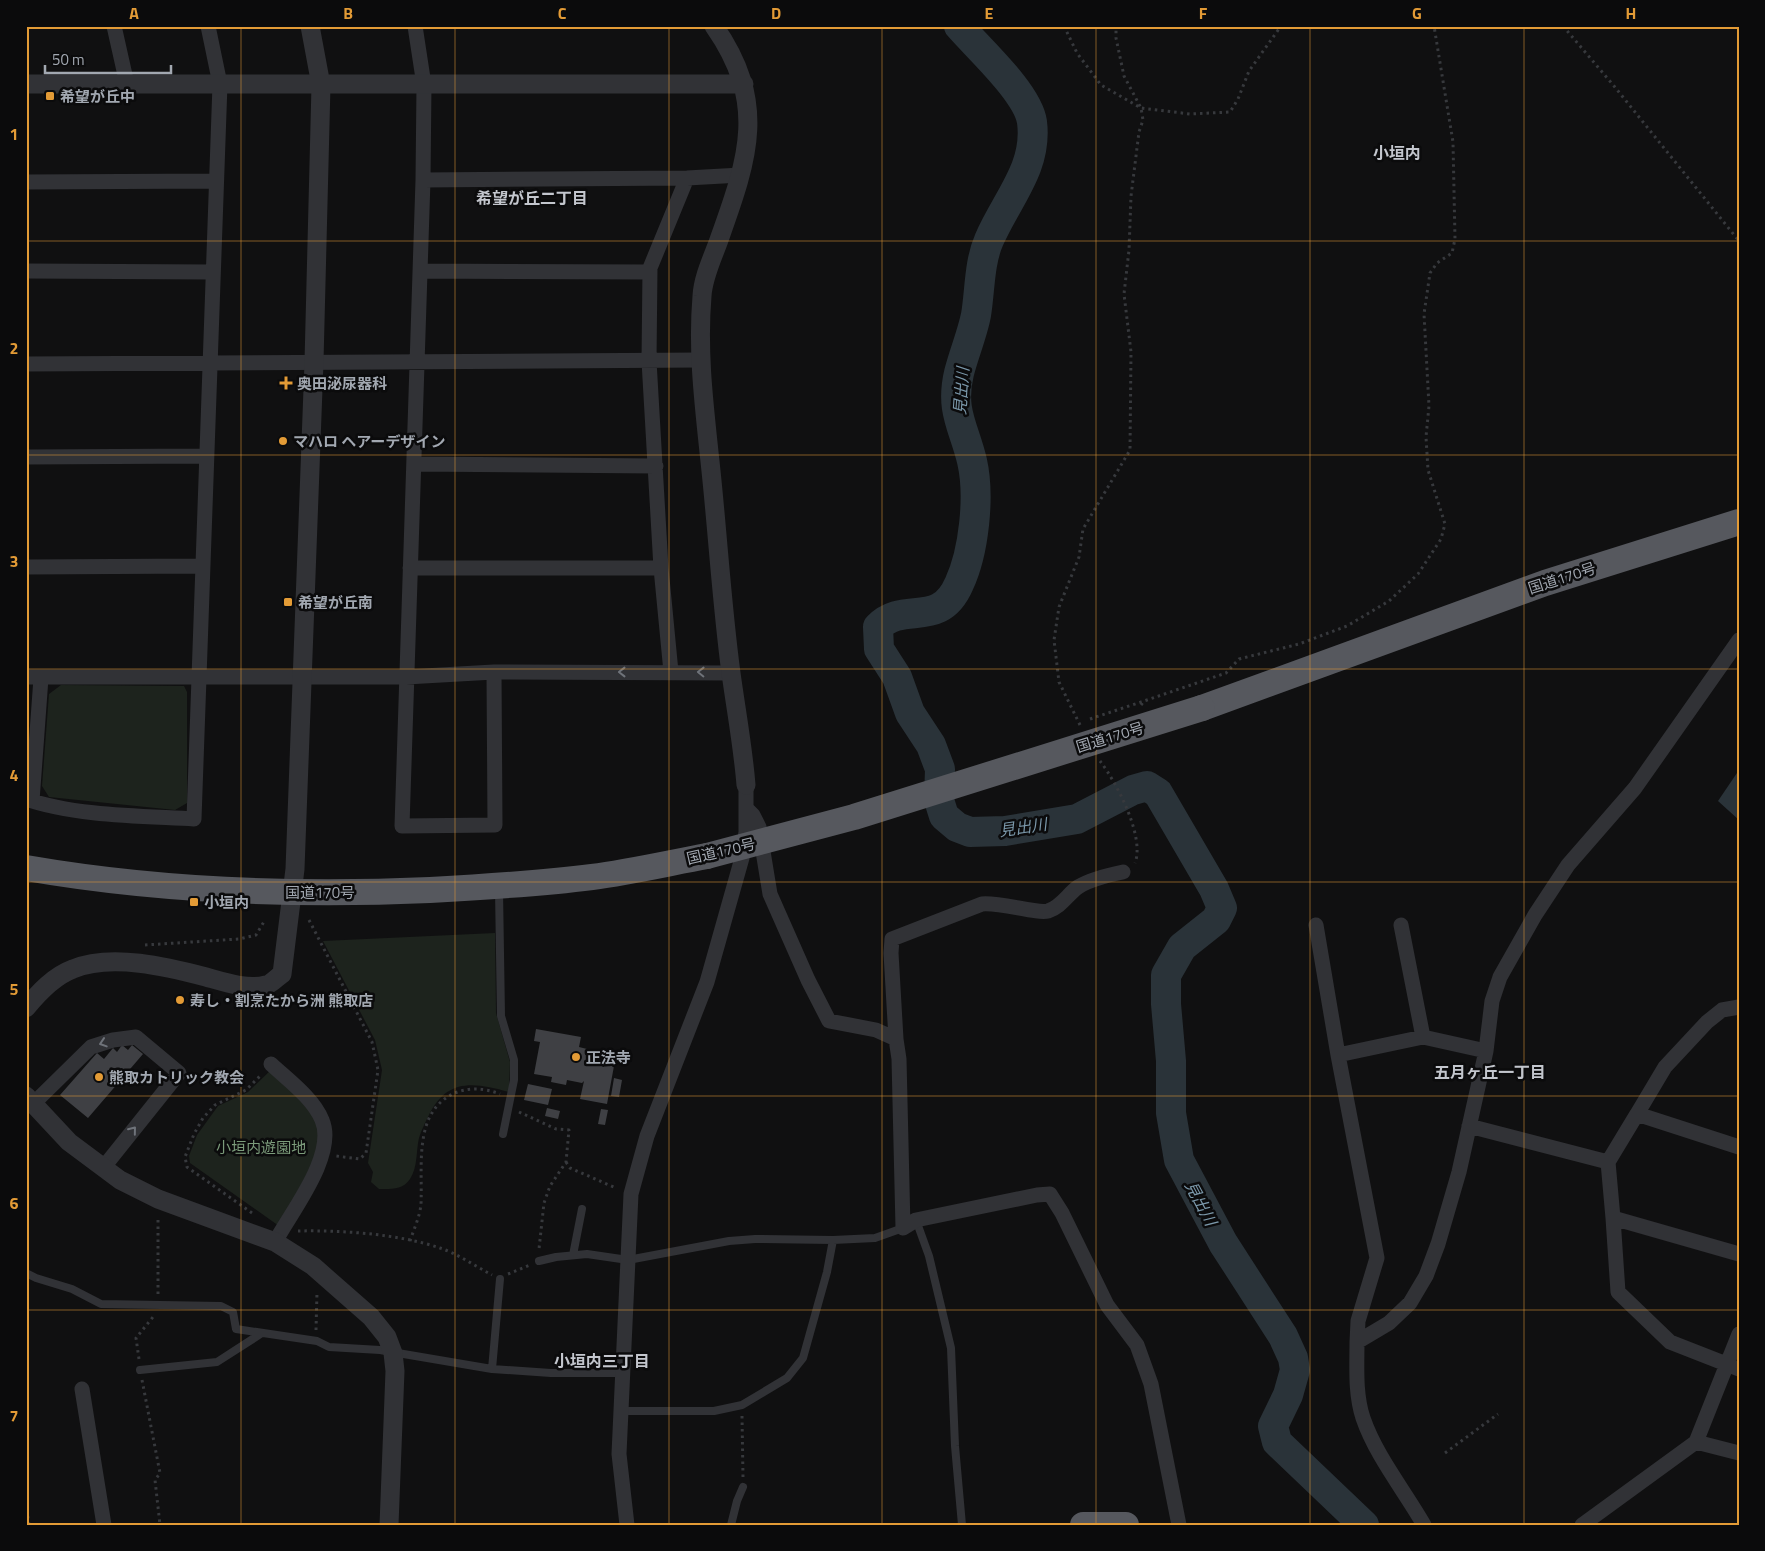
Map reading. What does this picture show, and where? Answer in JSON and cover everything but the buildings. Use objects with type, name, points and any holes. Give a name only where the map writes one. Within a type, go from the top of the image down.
[{"type":"highway","name":"国道170号","points":[[26,868],[139,883],[291,893],[498,886],[592,877],[707,856],[854,817],[1202,708],[1389,642],[1545,583],[1739,522]]},
{"type":"highway","name":"国道170号","points":[[1389,642],[1567,586],[1739,537]]},
{"type":"highway","points":[[1083,1525],[1126,1525]]},
{"type":"street","points":[[114,26],[127,84]]},
{"type":"street","points":[[208,26],[220,84],[212,272],[211,363],[205,456],[200,676],[194,819],[116,815],[29,800],[34,678],[200,676],[406,676],[494,672],[731,673]]},
{"type":"street","points":[[26,1008],[38,993],[55,979],[74,968],[97,964],[143,964],[248,986],[268,985],[282,974],[295,869],[314,362],[321,85],[310,26]]},
{"type":"street","points":[[415,26],[424,85],[423,180],[402,826],[495,825],[494,672]]},
{"type":"street","points":[[627,1525],[619,1454],[631,1194],[647,1136],[707,982],[742,858],[746,832],[746,785],[742,742],[731,673],[700,360],[702,293],[741,175],[746,151],[749,108],[744,84],[724,40],[714,26]]},
{"type":"street","points":[[26,84],[744,84]]},
{"type":"street","points":[[423,180],[687,178],[741,175]]},
{"type":"street","points":[[671,672],[662,568],[649,361],[650,272],[687,178]]},
{"type":"street","points":[[26,182],[216,181]]},
{"type":"street","points":[[26,271],[212,272]]},
{"type":"street","points":[[420,271],[650,272]]},
{"type":"street","points":[[26,364],[700,360]]},
{"type":"street","points":[[26,457],[205,456]]},
{"type":"street","points":[[414,464],[656,466]]},
{"type":"street","points":[[26,566],[202,566]]},
{"type":"street","points":[[410,568],[662,568]]},
{"type":"street","points":[[1357,1342],[1389,1323],[1410,1303],[1426,1276],[1446,1217],[1469,1126],[1486,1051],[1492,1002],[1500,977],[1535,914],[1568,865],[1635,788],[1739,640]]},
{"type":"street","points":[[746,808],[753,815],[759,827],[770,894],[808,980],[829,1021],[876,1030],[896,1039]]},
{"type":"street","points":[[903,1228],[901,1105],[890,953],[892,939],[982,904],[994,903],[1047,912],[1059,905],[1079,887],[1102,877],[1123,872]]},
{"type":"street","points":[[1316,925],[1338,1055],[1377,1258],[1358,1321],[1357,1387],[1363,1418],[1379,1450],[1424,1525]]},
{"type":"street","points":[[1401,925],[1424,1037]]},
{"type":"street","points":[[1733,1367],[1670,1342],[1618,1292],[1608,1162],[1664,1067],[1707,1022],[1722,1010],[1739,1007]]},
{"type":"street","points":[[103,1168],[179,1072],[136,1037],[113,1040],[90,1047],[29,1100],[69,1142],[103,1168],[120,1180],[158,1199],[278,1236],[371,1317],[387,1337],[393,1353],[395,1371],[389,1525]]},
{"type":"street","points":[[1338,1055],[1424,1037],[1486,1051]]},
{"type":"street","points":[[271,1064],[307,1099],[323,1121],[323,1155],[278,1236]]},
{"type":"street","points":[[1637,1114],[1739,1147]]},
{"type":"street","points":[[1469,1126],[1608,1162]]},
{"type":"street","points":[[903,1228],[916,1220],[1050,1194],[1062,1213],[1107,1305],[1137,1345],[1151,1384],[1179,1525]]},
{"type":"street","points":[[1613,1218],[1739,1254]]},
{"type":"street","points":[[1582,1525],[1696,1442],[1733,1367],[1739,1334]]},
{"type":"street","points":[[82,1389],[104,1525]]},
{"type":"street","points":[[1696,1442],[1739,1453]]},
{"type":"lane","points":[[498,886],[501,1016],[514,1060],[514,1080],[503,1134]]},
{"type":"lane","points":[[573,1255],[582,1209]]},
{"type":"lane","points":[[916,1220],[929,1256],[951,1348],[955,1446],[962,1525]]},
{"type":"lane","points":[[539,1261],[587,1254],[628,1260],[729,1242],[875,1238],[903,1228]]},
{"type":"lane","points":[[622,1412],[714,1411],[742,1405],[787,1378],[803,1358],[828,1272],[834,1240]]},
{"type":"lane","points":[[26,1272],[36,1278],[72,1289],[101,1304],[221,1306],[233,1312],[236,1329],[313,1340],[329,1347],[393,1353],[492,1369],[551,1374],[624,1374]]},
{"type":"lane","points":[[492,1369],[500,1279]]},
{"type":"lane","points":[[140,1370],[217,1362],[262,1333]]},
{"type":"lane","points":[[731,1525],[743,1487]]},
{"type":"path","points":[[1064,26],[1077,53],[1102,85],[1141,108],[1190,114],[1230,112],[1238,99],[1249,71],[1281,26]]},
{"type":"path","points":[[1082,730],[1059,682],[1054,640],[1059,607],[1079,557],[1083,529],[1130,450],[1131,352],[1124,294],[1129,250],[1131,196],[1139,132],[1143,120],[1141,108],[1124,76],[1116,38],[1116,26]]},
{"type":"path","points":[[1078,723],[1226,673],[1239,659],[1299,644],[1347,626],[1389,601],[1418,574],[1441,539],[1446,524],[1428,462],[1426,437],[1429,406],[1424,314],[1430,273],[1437,264],[1452,253],[1454,239],[1453,142],[1434,26]]},
{"type":"path","points":[[1563,26],[1739,241]]},
{"type":"path","points":[[1139,707],[1144,701]]},
{"type":"path","points":[[1102,764],[1107,756]]},
{"type":"path","points":[[1098,758],[1126,806],[1137,844],[1137,858],[1132,868],[1123,872]]},
{"type":"path","points":[[136,946],[239,939],[256,936],[265,920]]},
{"type":"path","points":[[309,920],[372,1042],[378,1070],[366,1152],[360,1159],[323,1155]]},
{"type":"path","points":[[254,1215],[187,1167],[185,1157],[194,1134],[215,1105],[246,1090],[271,1064]]},
{"type":"path","points":[[278,1236],[349,1234],[410,1241],[441,1248],[500,1279],[539,1261],[544,1203],[550,1186],[566,1162],[569,1130],[556,1129],[509,1102],[479,1088],[461,1089],[449,1095],[434,1109],[425,1129],[420,1206],[410,1241]]},
{"type":"path","points":[[566,1162],[570,1168],[631,1194]]},
{"type":"path","points":[[313,1340],[316,1333],[318,1270]]},
{"type":"path","points":[[742,1405],[743,1487]]},
{"type":"path","points":[[1445,1453],[1498,1414]]},
{"type":"path","points":[[26,1503],[29,1525]]},
{"type":"green space","points":[[61,685],[184,686],[187,692],[187,803],[175,810],[49,797],[42,786],[49,694]]},
{"type":"green space","points":[[495,933],[496,1013],[510,1062],[509,1092],[472,1085],[452,1089],[443,1095],[435,1104],[421,1133],[413,1174],[410,1179],[400,1187],[379,1189],[371,1182],[373,1172],[368,1163],[382,1070],[375,1040],[323,941]]},
{"type":"green space","name":"小垣内遊園地","points":[[272,1069],[307,1106],[320,1126],[319,1151],[279,1226],[190,1163],[189,1156],[197,1135],[218,1106],[248,1092]]},
{"type":"shaded area","points":[[1739,770],[1739,820],[1718,801]]},
{"type":"waterway","name":"見出川","points":[[959,26],[1001,71],[1022,98],[1032,122],[1033,139],[1026,169],[996,225],[986,249],[976,315],[959,373],[956,398],[957,409],[972,461],[975,490],[972,540],[964,571],[951,598],[942,606],[931,611],[899,615],[888,619],[878,627],[879,649],[897,677],[910,713],[931,745],[940,769],[939,800],[944,816],[957,827],[970,832],[1005,831],[1077,819],[1133,790],[1147,786],[1158,793],[1214,889],[1222,908],[1216,920],[1182,947],[1166,975],[1166,1004],[1171,1061],[1171,1113],[1179,1160],[1223,1243],[1283,1336],[1293,1358],[1295,1370],[1288,1395],[1273,1426],[1277,1442],[1364,1525]]},
{"type":"place","name":"希望が丘中","points":[[50,96]]},
{"type":"place","name":"奥田泌尿器科","points":[[286,383]]},
{"type":"place","name":"マハロ ヘアーデザイン","points":[[283,441]]},
{"type":"place","name":"希望が丘南","points":[[288,602]]},
{"type":"place","name":"小垣内","points":[[194,902]]},
{"type":"place","name":"寿し・割烹たから洲 熊取店","points":[[180,1000]]},
{"type":"place","name":"正法寺","points":[[576,1057]]},
{"type":"place","name":"熊取カトリック教会","points":[[99,1077]]},
{"type":"district","name":"小垣内","points":[[1397,153]]},
{"type":"district","name":"希望が丘二丁目","points":[[532,198]]},
{"type":"district","name":"五月ヶ丘一丁目","points":[[1490,1072]]},
{"type":"district","name":"小垣内三丁目","points":[[602,1361]]}]
